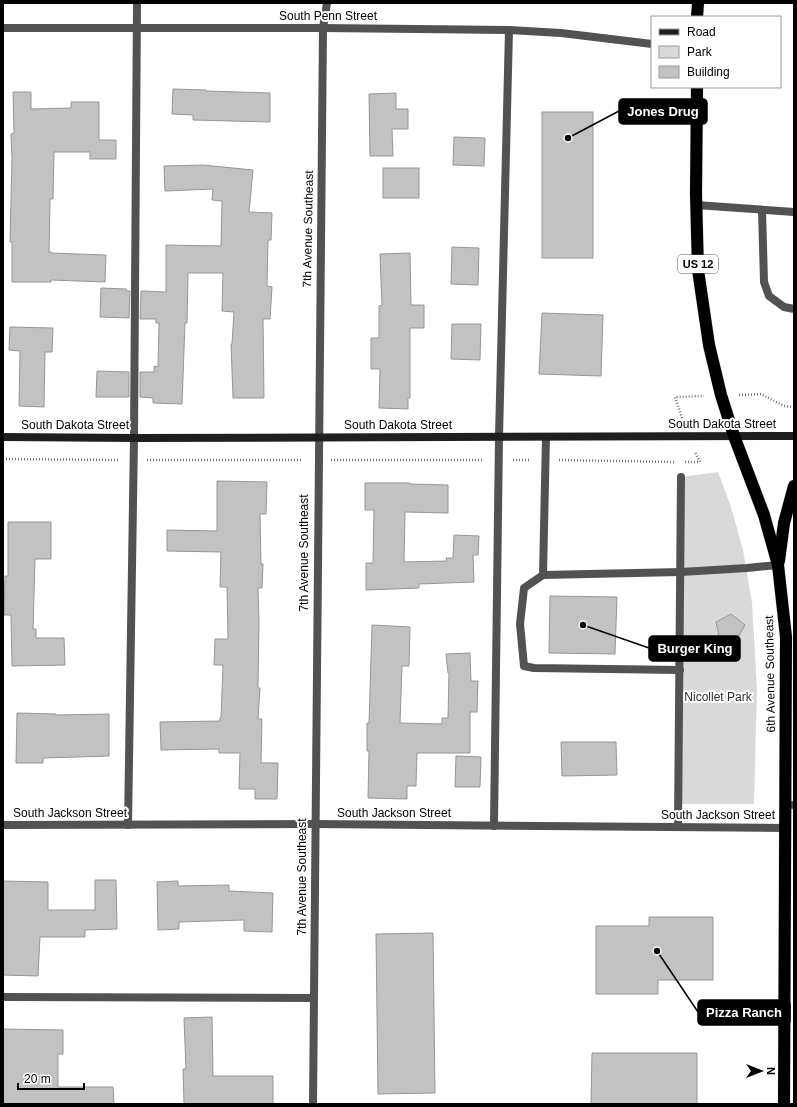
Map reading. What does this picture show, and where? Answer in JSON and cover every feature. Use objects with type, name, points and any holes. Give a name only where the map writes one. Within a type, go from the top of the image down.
[{"type":"highway","points":[[698,3],[698,16]]},
{"type":"highway","name":"6th Avenue Southeast","points":[[697,88],[696,205],[698,270],[709,345],[721,395],[734,436],[764,515],[778,566],[786,638],[790,805],[785,828],[784,1104]]},
{"type":"highway","points":[[778,566],[784,523],[792,502],[794,486]]},
{"type":"street","points":[[128,825],[134,460],[137,3]]},
{"type":"street","name":"7th Avenue Southeast","points":[[313,1104],[317,438],[323,28],[327,3]]},
{"type":"street","name":"South Penn Street","points":[[3,28],[323,28],[509,30],[561,33],[651,44]]},
{"type":"street","points":[[494,826],[499,437],[509,30]]},
{"type":"street","points":[[696,205],[794,212]]},
{"type":"street","points":[[762,210],[764,282],[769,296],[784,307],[794,309]]},
{"type":"street","name":"South Dakota Street","points":[[3,437],[317,438],[794,436]]},
{"type":"street","points":[[543,575],[546,437]]},
{"type":"street","points":[[678,827],[681,477]]},
{"type":"street","points":[[680,670],[534,668],[524,666],[520,624],[524,588],[543,575],[681,572],[778,566]]},
{"type":"street","name":"South Jackson Street","points":[[3,825],[314,824],[785,828]]},
{"type":"street","points":[[3,997],[313,998]]},
{"type":"path","points":[[756,394],[762,394],[784,406],[794,407]]},
{"type":"path","points":[[676,400],[675,397],[680,397]]},
{"type":"path","points":[[3,459],[545,460],[676,462]]},
{"type":"path","points":[[684,462],[700,462],[699,460]]},
{"type":"green space","name":"Nicollet Park","points":[[718,472],[731,507],[743,550],[752,603],[757,689],[754,804],[678,804],[681,477]]},
{"type":"building","points":[[173,89],[270,93],[270,122],[193,120],[193,115],[172,114]]},
{"type":"building","points":[[13,92],[31,92],[31,109],[71,108],[71,102],[99,102],[99,140],[116,140],[116,159],[90,159],[90,152],[54,152],[53,199],[50,199],[49,252],[106,255],[105,282],[51,280],[51,282],[12,282],[12,242],[10,242],[12,158],[11,134],[14,133]]},
{"type":"building","points":[[396,93],[396,109],[408,109],[408,129],[392,129],[393,156],[370,156],[369,94]]},
{"type":"building","points":[[542,112],[593,112],[593,258],[542,258]]},
{"type":"building","points":[[454,137],[485,138],[484,166],[453,165]]},
{"type":"building","points":[[203,165],[253,170],[249,212],[272,213],[271,240],[268,240],[267,286],[272,287],[270,319],[263,319],[264,398],[233,398],[231,344],[234,312],[222,311],[223,273],[188,273],[187,323],[185,323],[182,404],[153,403],[153,398],[140,397],[140,372],[154,372],[154,366],[158,367],[159,323],[156,323],[156,319],[140,319],[141,291],[166,292],[166,245],[221,246],[222,201],[212,200],[213,189],[165,191],[164,166]]},
{"type":"building","points":[[383,168],[419,168],[419,198],[383,198]]},
{"type":"building","points":[[452,247],[479,248],[478,285],[451,284]]},
{"type":"building","points":[[410,253],[411,305],[424,305],[424,328],[410,328],[410,398],[408,398],[408,409],[379,408],[380,369],[371,369],[371,338],[379,338],[379,306],[382,305],[380,254]]},
{"type":"building","points":[[101,288],[126,289],[126,291],[130,291],[129,318],[100,317]]},
{"type":"building","points":[[542,313],[603,315],[601,376],[539,374]]},
{"type":"building","points":[[452,324],[481,324],[480,360],[451,359]]},
{"type":"building","points":[[10,327],[53,328],[52,352],[45,352],[44,407],[19,406],[20,351],[9,350]]},
{"type":"building","points":[[97,371],[129,372],[129,397],[96,397]]},
{"type":"building","points":[[217,481],[267,482],[266,514],[260,514],[261,564],[263,564],[262,588],[258,588],[258,688],[260,688],[258,719],[262,719],[261,763],[278,763],[277,799],[255,799],[255,789],[239,789],[240,753],[219,753],[219,749],[161,750],[160,722],[220,721],[221,718],[223,665],[214,665],[215,639],[228,639],[227,587],[220,587],[221,552],[167,551],[167,530],[217,531]]},
{"type":"building","points":[[365,483],[448,485],[448,513],[405,512],[404,562],[447,561],[446,558],[453,558],[454,535],[479,536],[478,555],[473,555],[474,582],[419,584],[419,588],[366,590],[366,563],[373,563],[374,510],[365,510]]},
{"type":"building","points":[[8,522],[51,522],[51,559],[35,559],[33,629],[36,629],[36,638],[64,638],[65,665],[12,666],[11,615],[4,615],[5,576],[8,576]]},
{"type":"building","points":[[550,596],[617,597],[615,654],[549,653]]},
{"type":"building","points":[[731,614],[745,625],[736,641],[720,640],[716,622]]},
{"type":"building","points":[[372,625],[410,627],[409,666],[402,666],[400,723],[442,724],[442,718],[448,718],[449,673],[446,654],[470,653],[471,681],[478,681],[477,712],[470,712],[470,753],[417,753],[416,786],[407,786],[407,799],[368,798],[369,751],[367,751],[367,723],[369,723]]},
{"type":"building","points":[[17,713],[56,715],[109,714],[109,756],[43,758],[43,763],[16,763]]},
{"type":"building","points":[[561,742],[616,742],[617,775],[562,776]]},
{"type":"building","points":[[456,756],[481,757],[480,787],[455,787]]},
{"type":"building","points":[[95,880],[116,880],[117,929],[85,930],[85,937],[40,937],[38,976],[3,975],[3,881],[48,882],[48,910],[95,910]]},
{"type":"building","points":[[178,881],[178,886],[229,885],[229,891],[273,893],[272,932],[244,931],[244,920],[179,922],[179,929],[158,930],[157,882]]},
{"type":"building","points":[[649,917],[713,917],[713,980],[658,980],[658,994],[596,994],[596,926],[649,926]]},
{"type":"building","points":[[433,933],[435,1093],[378,1094],[376,934]]},
{"type":"building","points":[[212,1017],[213,1076],[273,1076],[273,1104],[184,1104],[183,1069],[186,1069],[184,1018]]},
{"type":"building","points":[[3,1029],[63,1030],[63,1054],[58,1054],[58,1087],[113,1087],[114,1104],[3,1104]]},
{"type":"building","points":[[592,1053],[697,1053],[697,1104],[591,1104]]},
{"type":"place","name":"Jones Drug","points":[[568,138]]},
{"type":"place","name":"Burger King","points":[[583,625]]},
{"type":"place","name":"Pizza Ranch","points":[[657,951]]}]
